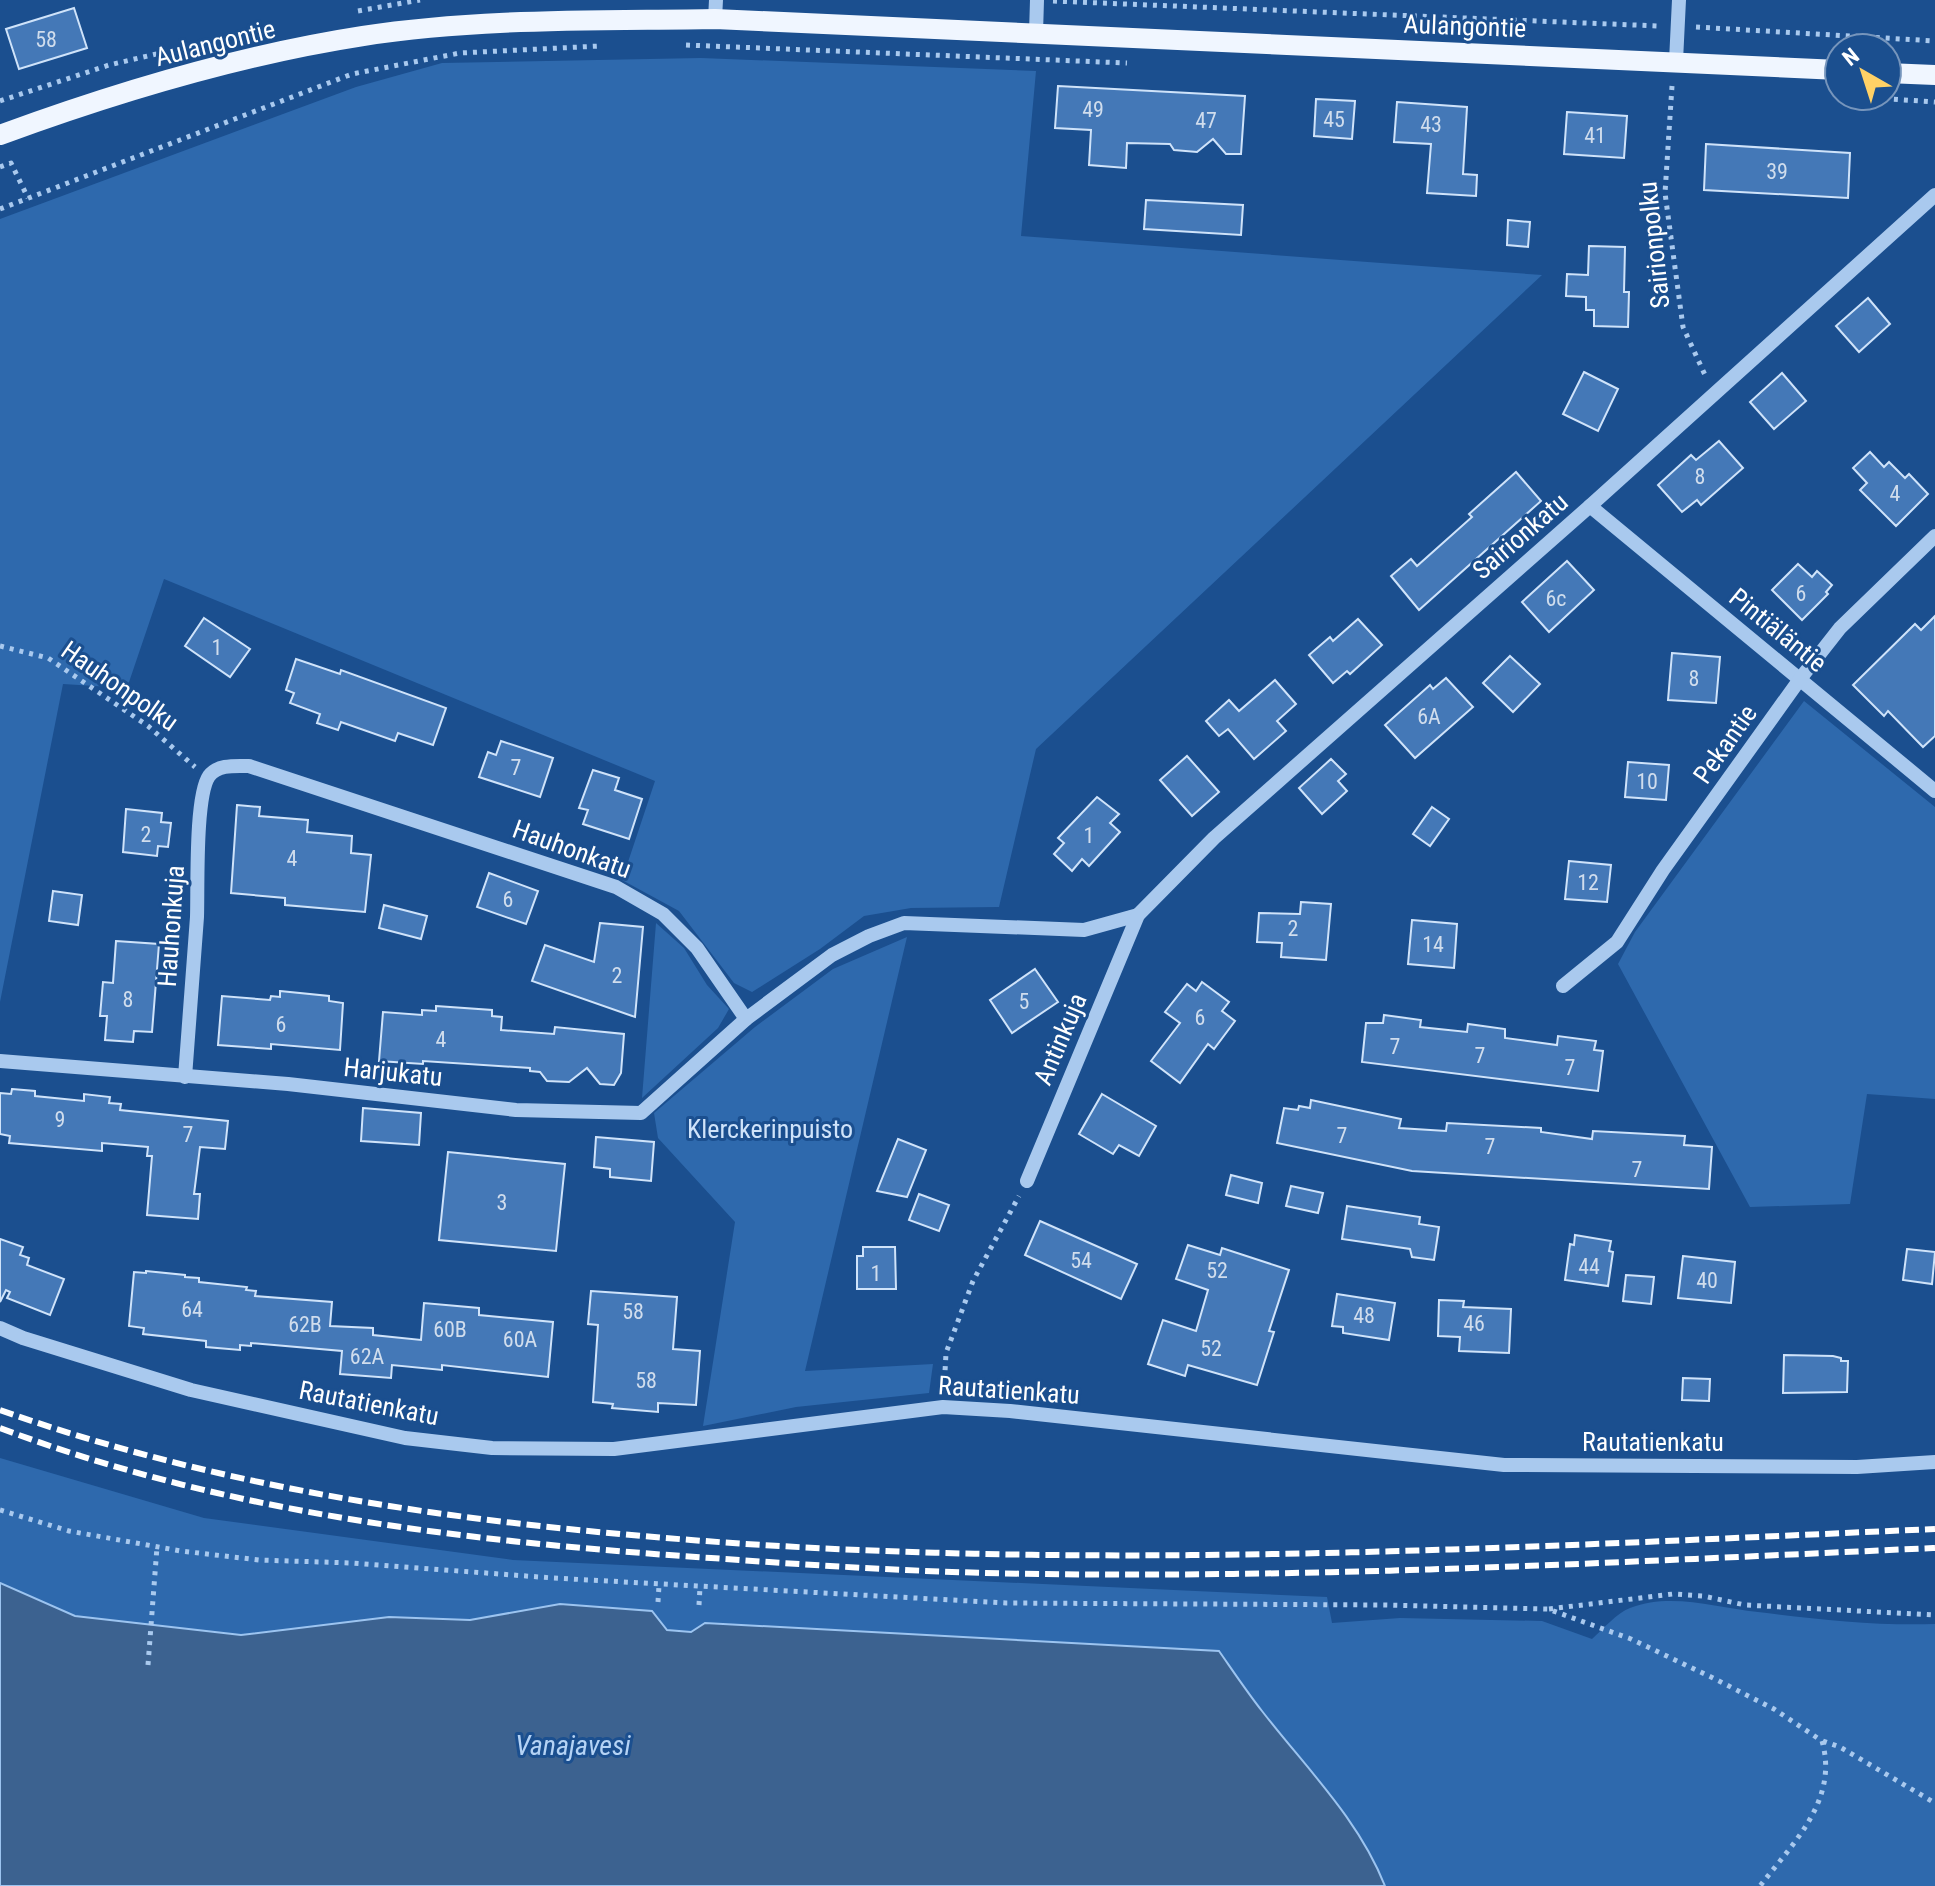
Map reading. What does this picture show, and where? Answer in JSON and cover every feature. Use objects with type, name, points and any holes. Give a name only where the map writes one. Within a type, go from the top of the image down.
[{"type":"main road","name":"Aulangontie","points":[[0,135],[58,113],[255,57],[364,36],[453,26],[715,10],[1036,33],[1823,69]]},
{"type":"main road","points":[[1903,74],[1935,75]]},
{"type":"street","points":[[1036,33],[1037,0]]},
{"type":"street","points":[[1676,61],[1679,0]]},
{"type":"street","name":"Sairionkatu","points":[[1138,915],[1214,838],[1590,506],[1935,195]]},
{"type":"street","name":"Pintiäläntie","points":[[1590,506],[1935,791]]},
{"type":"street","name":"Pekantie","points":[[1563,986],[1617,942],[1663,870],[1840,628],[1935,536]]},
{"type":"street","name":"Hauhonkatu","points":[[207,778],[216,769],[249,766],[616,887],[663,914],[675,925],[697,948],[746,1019]]},
{"type":"street","name":"Hauhonkuja","points":[[185,1077],[202,803],[207,778]]},
{"type":"street","points":[[746,1019],[832,955],[904,923],[1084,930],[1138,915]]},
{"type":"street","name":"Antinkuja","points":[[1027,1181],[1138,915]]},
{"type":"street","name":"Harjukatu","points":[[0,1061],[288,1084],[516,1110],[641,1113],[746,1019]]},
{"type":"street","name":"Rautatienkatu","points":[[0,1328],[23,1338],[191,1390],[405,1438],[492,1448],[614,1449],[943,1407],[1025,1412],[1504,1465],[1857,1467],[1935,1462]]},
{"type":"path","points":[[1037,0],[1676,26],[1935,41]]},
{"type":"path","points":[[0,209],[352,74],[460,53],[612,45]]},
{"type":"path","points":[[677,45],[1132,64]]},
{"type":"path","points":[[1657,85],[1684,86]]},
{"type":"path","name":"Sairionpolku","points":[[1672,86],[1665,193],[1683,327],[1714,394]]},
{"type":"path","points":[[0,167],[11,163],[28,198]]},
{"type":"path","name":"Hauhonpolku","points":[[0,646],[48,658],[148,726],[207,778]]},
{"type":"path","points":[[943,1407],[946,1353],[973,1281],[1027,1181]]},
{"type":"path","points":[[0,1510],[69,1531],[230,1558],[352,1563],[659,1585],[1006,1603],[1548,1609],[1673,1594],[1703,1596],[1745,1605],[1935,1615]]},
{"type":"path","points":[[148,1665],[157,1547]]},
{"type":"path","points":[[658,1602],[659,1585]]},
{"type":"path","points":[[699,1605],[700,1587]]},
{"type":"path","points":[[1548,1609],[1631,1639],[1713,1678],[1774,1709],[1822,1741],[1840,1747],[1935,1803]]},
{"type":"path","points":[[1760,1886],[1811,1821],[1822,1795],[1825,1761],[1822,1741]]},
{"type":"green space","points":[[701,58],[1036,71],[1021,236],[1542,275],[1036,749],[999,907],[911,908],[864,916],[820,949],[752,992],[734,983],[679,911],[622,880],[655,781],[164,579],[127,688],[63,684],[0,1002],[0,219],[356,87],[442,63]]},
{"type":"green space","points":[[1804,701],[1935,807],[1935,1099],[1867,1094],[1850,1204],[1750,1207],[1618,964],[1635,932]]},
{"type":"green space","points":[[656,923],[684,948],[707,985],[729,1009],[718,1028],[642,1098]]},
{"type":"green space","name":"Klerckerinpuisto","points":[[907,937],[805,1371],[933,1364],[929,1393],[796,1407],[703,1426],[735,1222],[658,1138],[654,1113],[755,1027],[833,969]]},
{"type":"green space","points":[[0,1458],[204,1518],[513,1560],[1327,1597],[1332,1623],[1400,1618],[1542,1621],[1592,1639],[1625,1610],[1662,1601],[1694,1602],[1846,1621],[1935,1624],[1935,1886],[1385,1886],[1374,1861],[1346,1816],[1256,1704],[1219,1651],[705,1623],[691,1632],[667,1630],[560,1604],[470,1620],[389,1617],[241,1635],[75,1616],[0,1583]]},
{"type":"water","name":"Vanajavesi","points":[[0,1583],[75,1616],[241,1635],[389,1617],[470,1620],[560,1604],[652,1611],[667,1630],[691,1632],[705,1623],[1219,1651],[1256,1704],[1346,1816],[1374,1861],[1385,1886],[0,1886]]},
{"type":"building","points":[[74,8],[87,48],[19,69],[6,29]]},
{"type":"building","points":[[1058,86],[1245,96],[1241,154],[1226,154],[1213,139],[1197,152],[1174,150],[1170,144],[1127,143],[1126,168],[1089,165],[1091,130],[1055,128]]},
{"type":"building","points":[[1316,99],[1355,101],[1352,139],[1314,136]]},
{"type":"building","points":[[1397,102],[1467,107],[1463,174],[1477,175],[1476,196],[1427,193],[1431,144],[1394,142]]},
{"type":"building","points":[[1567,112],[1627,116],[1624,158],[1564,154]]},
{"type":"building","points":[[1706,144],[1850,153],[1848,198],[1704,190]]},
{"type":"building","points":[[1146,200],[1243,205],[1241,235],[1144,229]]},
{"type":"building","points":[[1508,220],[1530,222],[1528,247],[1507,245]]},
{"type":"building","points":[[1589,246],[1625,247],[1624,292],[1629,292],[1628,327],[1594,326],[1594,310],[1586,310],[1586,297],[1566,296],[1567,274],[1588,275]]},
{"type":"building","points":[[1868,298],[1890,324],[1859,352],[1836,326]]},
{"type":"building","points":[[1584,372],[1618,389],[1598,431],[1563,414]]},
{"type":"building","points":[[1782,373],[1806,401],[1774,429],[1750,402]]},
{"type":"building","points":[[1719,441],[1743,468],[1701,505],[1697,500],[1682,512],[1658,485],[1691,455],[1696,460]]},
{"type":"building","points":[[1870,452],[1884,467],[1889,462],[1905,478],[1909,474],[1928,494],[1896,526],[1860,490],[1867,483],[1853,468]]},
{"type":"building","points":[[1516,472],[1541,501],[1419,610],[1391,576],[1411,559],[1417,566]]},
{"type":"building","points":[[1567,561],[1594,590],[1549,632],[1522,602]]},
{"type":"building","points":[[1798,564],[1812,577],[1817,571],[1832,585],[1826,592],[1828,594],[1802,620],[1772,590]]},
{"type":"building","points":[[1935,616],[1935,736],[1923,747],[1888,711],[1884,716],[1853,685],[1915,624],[1921,630]]},
{"type":"building","points":[[204,618],[250,649],[230,677],[185,646]]},
{"type":"building","points":[[1358,619],[1382,645],[1350,674],[1347,671],[1333,683],[1309,655],[1330,637],[1333,641]]},
{"type":"building","points":[[1672,653],[1720,657],[1716,703],[1668,700]]},
{"type":"building","points":[[1510,656],[1540,684],[1513,712],[1483,683]]},
{"type":"building","points":[[296,659],[340,674],[341,670],[446,708],[433,745],[398,733],[395,741],[341,722],[338,730],[317,723],[320,714],[290,703],[294,693],[286,690]]},
{"type":"building","points":[[1446,678],[1473,707],[1415,758],[1385,725],[1430,685],[1433,689]]},
{"type":"building","points":[[1275,680],[1296,704],[1277,721],[1286,731],[1254,759],[1228,729],[1219,736],[1206,721],[1229,700],[1239,711]]},
{"type":"building","points":[[501,741],[553,758],[540,797],[479,777],[488,752],[496,755]]},
{"type":"building","points":[[1187,756],[1219,792],[1192,816],[1160,780]]},
{"type":"building","points":[[1331,759],[1346,774],[1338,781],[1347,791],[1322,814],[1299,788]]},
{"type":"building","points":[[1628,762],[1669,765],[1666,800],[1625,797]]},
{"type":"building","points":[[593,770],[619,778],[615,790],[642,799],[629,839],[583,824],[588,810],[579,808]]},
{"type":"building","points":[[1097,797],[1119,814],[1110,823],[1120,832],[1089,866],[1082,859],[1072,871],[1054,854],[1064,843],[1058,838]]},
{"type":"building","points":[[237,805],[260,807],[259,816],[308,820],[307,832],[352,836],[351,853],[371,855],[365,912],[285,905],[285,898],[231,893]]},
{"type":"building","points":[[1432,807],[1449,819],[1430,846],[1413,834]]},
{"type":"building","points":[[126,809],[162,813],[161,822],[171,823],[168,847],[158,846],[157,856],[123,852]]},
{"type":"building","points":[[1569,861],[1611,865],[1607,902],[1565,899]]},
{"type":"building","points":[[489,873],[538,891],[526,924],[477,907]]},
{"type":"building","points":[[53,891],[82,895],[78,925],[49,921]]},
{"type":"building","points":[[1301,902],[1331,904],[1326,960],[1281,957],[1282,943],[1257,942],[1259,913],[1300,914]]},
{"type":"building","points":[[384,905],[427,916],[421,939],[379,928]]},
{"type":"building","points":[[1412,920],[1457,924],[1454,968],[1408,964]]},
{"type":"building","points":[[600,923],[643,927],[635,1017],[532,981],[545,945],[594,962]]},
{"type":"building","points":[[116,941],[159,944],[152,1032],[134,1031],[133,1042],[105,1040],[107,1016],[100,1016],[103,982],[113,983]]},
{"type":"building","points":[[1035,969],[1058,1002],[1012,1033],[990,1000]]},
{"type":"building","points":[[1202,982],[1229,1002],[1222,1011],[1235,1021],[1214,1049],[1208,1044],[1180,1083],[1151,1061],[1180,1023],[1165,1012],[1187,984],[1196,991]]},
{"type":"building","points":[[280,991],[329,996],[329,1001],[343,1003],[340,1050],[271,1044],[271,1049],[218,1045],[222,996],[270,1000],[271,996],[280,997]]},
{"type":"building","points":[[436,1006],[492,1010],[492,1016],[502,1017],[501,1030],[554,1034],[555,1027],[624,1034],[621,1073],[614,1085],[600,1084],[587,1068],[569,1082],[547,1081],[540,1072],[530,1071],[530,1068],[379,1061],[383,1012],[422,1015],[422,1010],[436,1011]]},
{"type":"building","points":[[1384,1015],[1421,1020],[1420,1027],[1467,1032],[1468,1024],[1505,1029],[1505,1038],[1557,1045],[1558,1036],[1596,1041],[1594,1050],[1603,1051],[1598,1091],[1362,1062],[1366,1023],[1383,1023]]},
{"type":"building","points":[[12,1089],[35,1091],[35,1096],[84,1101],[84,1094],[110,1097],[109,1103],[121,1104],[120,1110],[228,1121],[225,1149],[200,1147],[194,1194],[200,1194],[198,1219],[147,1215],[152,1156],[147,1156],[148,1147],[102,1143],[102,1151],[9,1143],[10,1136],[0,1134],[0,1093],[11,1094]]},
{"type":"building","points":[[1102,1094],[1156,1126],[1139,1156],[1119,1145],[1113,1154],[1079,1134]]},
{"type":"building","points":[[1311,1100],[1401,1119],[1399,1128],[1446,1131],[1447,1123],[1541,1128],[1541,1132],[1592,1139],[1593,1131],[1685,1136],[1684,1145],[1712,1147],[1709,1189],[1412,1171],[1277,1143],[1284,1108],[1310,1108]]},
{"type":"building","points":[[363,1108],[421,1113],[419,1145],[361,1141]]},
{"type":"building","points":[[596,1137],[654,1142],[651,1181],[610,1177],[610,1169],[594,1167]]},
{"type":"building","points":[[898,1139],[926,1150],[907,1197],[877,1191]]},
{"type":"building","points":[[448,1152],[565,1164],[556,1251],[439,1240]]},
{"type":"building","points":[[1231,1175],[1262,1183],[1258,1203],[1226,1195]]},
{"type":"building","points":[[1291,1186],[1323,1193],[1318,1213],[1286,1206]]},
{"type":"building","points":[[919,1194],[949,1205],[939,1231],[909,1220]]},
{"type":"building","points":[[1347,1206],[1420,1217],[1419,1224],[1439,1227],[1434,1260],[1412,1257],[1410,1249],[1342,1239]]},
{"type":"building","points":[[1040,1221],[1137,1264],[1121,1299],[1025,1255]]},
{"type":"building","points":[[1575,1235],[1611,1241],[1609,1251],[1613,1252],[1608,1286],[1565,1280],[1570,1244],[1574,1245]]},
{"type":"building","points":[[0,1239],[23,1247],[20,1255],[29,1258],[27,1265],[64,1279],[50,1315],[7,1298],[10,1292],[6,1290],[0,1302]]},
{"type":"building","points":[[1188,1245],[1220,1255],[1222,1248],[1289,1270],[1269,1331],[1274,1332],[1257,1385],[1188,1365],[1185,1376],[1148,1364],[1163,1320],[1196,1331],[1208,1290],[1176,1279]]},
{"type":"building","points":[[863,1247],[895,1247],[896,1289],[857,1289],[857,1256],[863,1256]]},
{"type":"building","points":[[1907,1249],[1935,1252],[1932,1284],[1903,1280]]},
{"type":"building","points":[[1683,1256],[1735,1262],[1731,1303],[1678,1298]]},
{"type":"building","points":[[134,1272],[185,1275],[199,1278],[199,1282],[247,1287],[246,1290],[256,1291],[255,1296],[332,1302],[330,1326],[373,1328],[373,1335],[421,1340],[424,1303],[479,1308],[479,1315],[553,1322],[548,1377],[442,1365],[442,1370],[392,1365],[391,1378],[340,1374],[342,1351],[251,1343],[251,1346],[240,1345],[240,1350],[206,1347],[206,1341],[143,1334],[144,1328],[129,1326]]},
{"type":"building","points":[[1626,1275],[1654,1277],[1651,1304],[1623,1301]]},
{"type":"building","points":[[591,1291],[677,1297],[673,1349],[700,1351],[696,1405],[658,1403],[658,1412],[612,1408],[613,1404],[593,1402],[598,1325],[588,1324]]},
{"type":"building","points":[[1337,1294],[1395,1303],[1389,1340],[1343,1333],[1343,1327],[1332,1326]]},
{"type":"building","points":[[1439,1300],[1464,1301],[1463,1307],[1511,1309],[1509,1353],[1459,1351],[1460,1337],[1438,1336]]},
{"type":"building","points":[[1784,1355],[1833,1356],[1848,1361],[1847,1392],[1783,1393]]},
{"type":"building","points":[[1683,1378],[1710,1379],[1709,1401],[1682,1400]]},
{"type":"railway","points":[[0,1410],[84,1438],[169,1461],[341,1498],[515,1523],[691,1540],[846,1549],[1157,1555],[1469,1549],[1935,1529]]},
{"type":"railway","points":[[0,1428],[86,1458],[173,1482],[261,1503],[351,1519],[531,1543],[836,1566],[919,1571],[1155,1575],[1490,1567],[1935,1548]]}]
